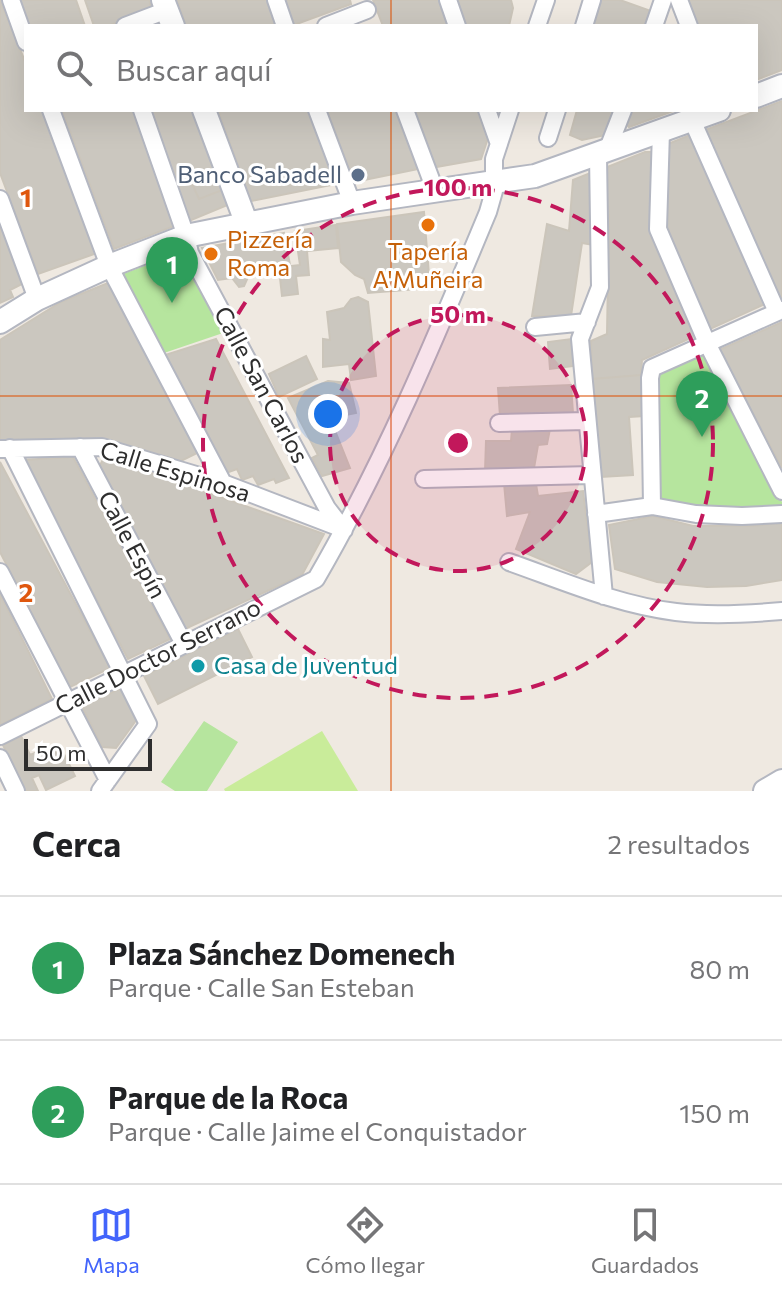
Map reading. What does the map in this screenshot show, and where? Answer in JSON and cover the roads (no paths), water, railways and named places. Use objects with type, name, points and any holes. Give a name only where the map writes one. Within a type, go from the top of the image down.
[{"type":"main road","points":[[758,95],[782,86]]},
{"type":"main road","points":[[205,112],[246,222]]},
{"type":"main road","points":[[0,322],[37,299],[186,236],[352,203],[535,176],[714,112]]},
{"type":"main road","points":[[765,791],[782,781]]},
{"type":"street","points":[[11,0],[24,36]]},
{"type":"street","points":[[276,0],[284,24]]},
{"type":"street","points":[[448,0],[456,24]]},
{"type":"street","points":[[538,24],[546,0]]},
{"type":"street","points":[[585,24],[592,0]]},
{"type":"street","points":[[655,24],[663,0]]},
{"type":"street","points":[[679,0],[688,24]]},
{"type":"street","points":[[131,24],[168,12]]},
{"type":"street","points":[[332,24],[368,12]]},
{"type":"street","points":[[52,112],[109,266],[223,483]]},
{"type":"street","name":"Calle San Carlos","points":[[143,112],[190,253],[327,508],[344,530]]},
{"type":"street","points":[[318,112],[352,203]]},
{"type":"street","points":[[406,112],[435,190]]},
{"type":"street","points":[[488,112],[499,144]]},
{"type":"street","points":[[344,530],[423,368],[488,212],[494,183],[494,159],[509,112]]},
{"type":"street","points":[[548,138],[556,112]]},
{"type":"street","points":[[604,596],[580,339],[600,287],[602,153],[622,112]]},
{"type":"street","points":[[652,506],[652,368],[780,311],[692,120]]},
{"type":"street","points":[[661,131],[658,229],[707,343],[782,491]]},
{"type":"street","points":[[0,199],[37,299]]},
{"type":"street","points":[[535,327],[587,322]]},
{"type":"street","points":[[499,423],[587,421]]},
{"type":"street","name":"Calle Espín","points":[[80,447],[184,644]]},
{"type":"street","name":"Calle Espinosa","points":[[5,448],[102,447],[223,483],[344,530]]},
{"type":"street","points":[[5,448],[148,724],[104,786]]},
{"type":"street","points":[[424,479],[592,475]]},
{"type":"street","points":[[596,514],[652,506],[696,514],[782,514]]},
{"type":"street","name":"Calle Doctor Serrano","points":[[0,736],[316,579],[344,530]]},
{"type":"street","points":[[509,562],[604,596],[676,612],[782,611]]},
{"type":"street","points":[[0,572],[68,703],[104,786]]},
{"type":"street","points":[[0,758],[16,791]]},
{"type":"place","name":"Banco Sabadell","points":[[358,175]]},
{"type":"place","name":"Tapería A'Muñeira","points":[[428,225]]},
{"type":"place","name":"Pizzería Roma","points":[[211,254]]},
{"type":"place","name":"Plaza Sánchez Domenech","points":[[172,303]]},
{"type":"place","name":"Parque de la Roca","points":[[702,437]]},
{"type":"place","name":"Casa de Juventud","points":[[198,666]]}]
